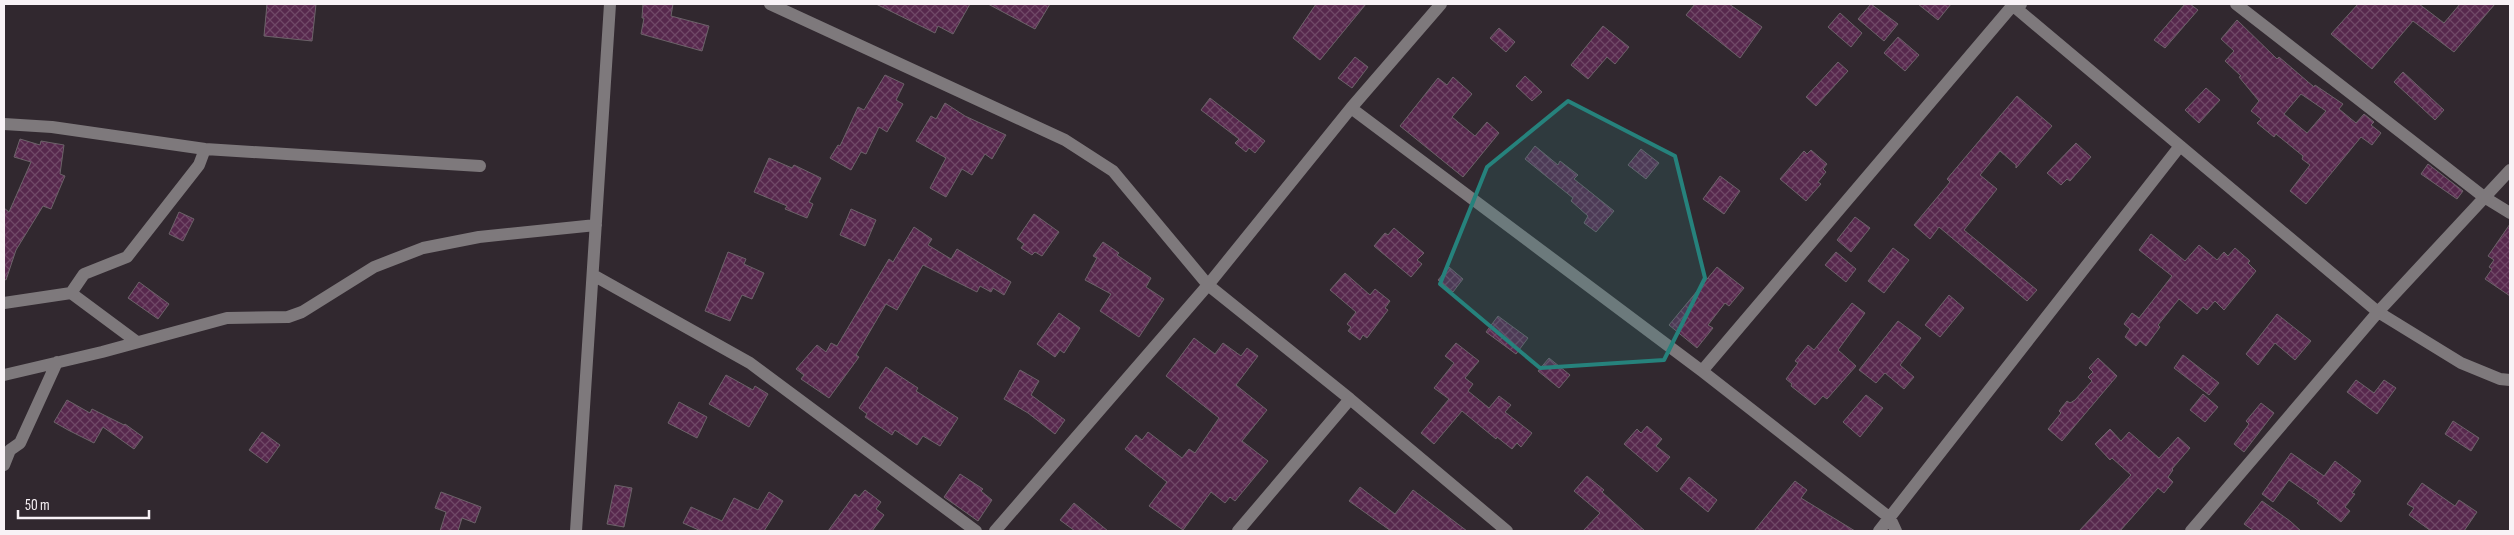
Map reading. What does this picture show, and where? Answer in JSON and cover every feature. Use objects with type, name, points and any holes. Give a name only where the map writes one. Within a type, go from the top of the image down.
[{"type":"street","points":[[576,531],[610,4]]},
{"type":"street","points":[[770,4],[1065,140],[1113,171],[1208,285],[1350,399],[1507,531]]},
{"type":"street","points":[[995,531],[1208,285],[1351,108],[1441,4]]},
{"type":"street","points":[[1702,371],[2015,4],[2180,146],[2378,312],[2460,363],[2500,379],[2510,380]]},
{"type":"street","points":[[2236,4],[2484,197],[2510,213]]},
{"type":"street","points":[[1351,108],[1702,371],[1890,518],[1896,531]]},
{"type":"street","points":[[4,124],[52,127],[205,149],[480,166]]},
{"type":"street","points":[[1879,531],[2180,146]]},
{"type":"street","points":[[4,303],[71,292],[84,274],[127,257],[200,165],[205,149]]},
{"type":"street","points":[[2191,531],[2378,312],[2510,170]]},
{"type":"street","points":[[4,375],[227,318],[288,317],[302,312],[374,267],[423,248],[479,237],[596,226]]},
{"type":"street","points":[[593,275],[750,363],[976,531]]},
{"type":"street","points":[[71,292],[137,342]]},
{"type":"street","points":[[4,466],[10,450],[20,443],[57,362]]},
{"type":"street","points":[[1238,531],[1350,399]]},
{"type":"highlighted area","points":[[1568,101],[1675,156],[1705,278],[1664,360],[1540,368],[1440,284],[1487,167]]},
{"type":"building","points":[[267,4],[316,4],[312,41],[264,36]]},
{"type":"building","points":[[643,4],[673,4],[671,16],[709,26],[702,51],[641,34],[644,18],[642,18]]},
{"type":"building","points":[[876,4],[970,4],[953,34],[938,26],[935,33]]},
{"type":"building","points":[[988,4],[1050,4],[1035,29]]},
{"type":"building","points":[[1316,4],[1366,4],[1320,60],[1293,38]]},
{"type":"building","points":[[1695,4],[1729,4],[1762,27],[1740,58],[1686,15]]},
{"type":"building","points":[[1871,4],[1898,24],[1884,41],[1858,19]]},
{"type":"building","points":[[1918,4],[1951,4],[1938,20]]},
{"type":"building","points":[[2185,4],[2190,4],[2198,10],[2165,48],[2154,40]]},
{"type":"building","points":[[2358,4],[2419,4],[2444,23],[2460,4],[2495,4],[2454,52],[2413,21],[2372,69],[2331,34]]},
{"type":"building","points":[[1840,13],[1862,33],[1851,47],[1828,27]]},
{"type":"building","points":[[2237,20],[2277,59],[2279,57],[2314,87],[2315,85],[2343,104],[2339,109],[2356,123],[2364,114],[2374,122],[2371,125],[2381,133],[2372,145],[2361,137],[2306,204],[2290,191],[2310,165],[2302,159],[2303,156],[2276,134],[2274,137],[2257,123],[2261,119],[2251,111],[2259,101],[2239,77],[2241,76],[2225,61],[2234,51],[2221,39]],"holes":[[[2301,94],[2326,111],[2307,133],[2284,114]]]},
{"type":"building","points":[[1603,26],[1629,47],[1615,64],[1607,57],[1588,79],[1571,65]]},
{"type":"building","points":[[1499,28],[1515,42],[1506,52],[1490,38]]},
{"type":"building","points":[[1898,37],[1919,55],[1905,71],[1884,53]]},
{"type":"building","points":[[1355,57],[1368,67],[1352,88],[1338,78]]},
{"type":"building","points":[[1838,62],[1848,71],[1816,106],[1806,97]]},
{"type":"building","points":[[2403,72],[2444,110],[2435,120],[2394,82]]},
{"type":"building","points":[[885,75],[904,84],[896,100],[903,104],[887,132],[879,127],[866,154],[861,152],[851,170],[830,158],[838,145],[840,146],[858,107],[864,110]]},
{"type":"building","points":[[1525,76],[1542,92],[1532,101],[1516,86]]},
{"type":"building","points":[[1453,77],[1472,94],[1452,117],[1475,136],[1487,122],[1499,133],[1463,177],[1400,126],[1438,78],[1447,85]]},
{"type":"building","points":[[2206,88],[2220,100],[2199,123],[2185,110]]},
{"type":"building","points":[[2017,96],[2052,126],[2016,168],[2016,165],[2000,151],[1980,175],[1997,189],[1964,230],[2037,290],[2027,301],[1939,227],[1930,239],[1914,225],[1950,182],[1947,179]]},
{"type":"building","points":[[1210,98],[1265,141],[1255,153],[1249,148],[1246,152],[1235,143],[1239,139],[1201,110]]},
{"type":"building","points":[[945,103],[965,116],[1006,135],[992,159],[985,154],[972,175],[962,169],[946,197],[930,188],[946,158],[916,141],[931,116],[936,119]]},
{"type":"building","points":[[20,139],[40,145],[41,141],[64,145],[60,174],[65,176],[51,209],[43,206],[16,250],[6,280],[4,279],[4,208],[9,212],[31,162],[14,157]]},
{"type":"building","points":[[2076,143],[2091,157],[2070,181],[2067,179],[2061,185],[2047,173]]},
{"type":"building","points":[[1535,146],[1558,165],[1560,161],[1578,175],[1574,179],[1614,211],[1596,232],[1584,223],[1588,216],[1571,201],[1573,198],[1525,159]]},
{"type":"building","points":[[1641,149],[1659,163],[1646,179],[1628,165]]},
{"type":"building","points":[[1811,150],[1827,164],[1823,169],[1826,172],[1818,182],[1821,184],[1806,201],[1780,179],[1804,151],[1807,154]]},
{"type":"building","points":[[769,158],[792,168],[794,165],[821,178],[809,202],[813,204],[807,218],[785,209],[787,206],[754,192]]},
{"type":"building","points":[[2428,164],[2463,191],[2457,199],[2421,174]]},
{"type":"building","points":[[1720,176],[1740,191],[1724,214],[1703,199]]},
{"type":"building","points":[[851,209],[876,220],[865,246],[840,235]]},
{"type":"building","points":[[179,212],[194,219],[183,241],[169,234]]},
{"type":"building","points":[[1034,214],[1059,232],[1042,256],[1035,252],[1032,255],[1021,248],[1024,244],[1017,239]]},
{"type":"building","points":[[1855,217],[1870,228],[1851,252],[1837,240]]},
{"type":"building","points":[[2510,224],[2510,296],[2485,279],[2492,269],[2489,267],[2494,260],[2488,256]]},
{"type":"building","points":[[914,227],[932,239],[928,245],[951,259],[957,249],[1011,282],[1004,295],[993,288],[991,292],[980,286],[977,292],[923,265],[897,310],[886,304],[856,355],[859,357],[829,398],[801,379],[804,375],[796,369],[817,345],[826,352],[831,343],[837,346],[889,259],[893,262]]},
{"type":"building","points":[[1394,228],[1424,253],[1417,260],[1422,264],[1411,277],[1374,246],[1385,233],[1388,235]]},
{"type":"building","points":[[2151,234],[2185,261],[2199,245],[2217,260],[2224,252],[2228,256],[2235,248],[2250,261],[2248,263],[2256,271],[2224,310],[2215,301],[2207,310],[2203,307],[2197,314],[2179,299],[2158,325],[2160,327],[2146,346],[2140,341],[2136,346],[2125,337],[2130,329],[2124,324],[2132,313],[2139,318],[2172,276],[2139,250]]},
{"type":"building","points":[[1103,242],[1119,253],[1117,255],[1151,278],[1146,287],[1164,299],[1139,337],[1100,311],[1111,294],[1085,280],[1097,258],[1093,256]]},
{"type":"building","points":[[1893,248],[1909,260],[1884,293],[1868,281]]},
{"type":"building","points":[[728,252],[746,259],[744,264],[764,273],[752,299],[742,295],[730,321],[705,311]]},
{"type":"building","points":[[1836,252],[1856,269],[1846,282],[1825,265]]},
{"type":"building","points":[[1449,267],[1463,279],[1453,292],[1438,280]]},
{"type":"building","points":[[1717,267],[1744,288],[1729,306],[1725,303],[1708,325],[1713,328],[1697,348],[1669,325]]},
{"type":"building","points":[[1345,273],[1370,295],[1375,289],[1390,301],[1385,308],[1388,310],[1367,338],[1363,335],[1360,340],[1348,331],[1351,327],[1347,324],[1356,312],[1330,290]]},
{"type":"building","points":[[139,282],[169,304],[158,319],[128,298]]},
{"type":"building","points":[[1949,295],[1964,308],[1940,337],[1925,325]]},
{"type":"building","points":[[1852,303],[1865,313],[1838,350],[1856,366],[1827,399],[1823,396],[1815,405],[1791,386],[1792,384],[1786,379],[1798,363],[1795,361],[1808,345],[1814,350]]},
{"type":"building","points":[[1059,313],[1080,328],[1064,353],[1060,350],[1055,357],[1037,344]]},
{"type":"building","points":[[2277,314],[2311,341],[2295,360],[2275,343],[2258,365],[2246,354]]},
{"type":"building","points":[[1498,316],[1528,338],[1516,354],[1486,332]]},
{"type":"building","points":[[1898,321],[1921,338],[1900,365],[1914,377],[1904,389],[1885,373],[1876,383],[1859,370]]},
{"type":"building","points":[[1194,338],[1215,354],[1223,343],[1241,356],[1247,348],[1258,356],[1236,385],[1267,410],[1242,441],[1268,461],[1235,501],[1230,497],[1225,503],[1211,492],[1183,530],[1149,506],[1167,482],[1125,449],[1136,435],[1142,440],[1148,432],[1182,458],[1189,449],[1195,453],[1219,418],[1166,376]]},
{"type":"building","points":[[1456,343],[1479,361],[1465,378],[1473,384],[1468,391],[1489,408],[1499,396],[1511,405],[1505,412],[1532,433],[1521,447],[1517,443],[1512,449],[1497,437],[1496,439],[1462,411],[1434,444],[1421,433],[1449,399],[1434,388],[1454,363],[1445,356]]},
{"type":"building","points":[[2183,355],[2219,383],[2209,395],[2174,368]]},
{"type":"building","points":[[1549,358],[1570,375],[1559,388],[1538,371]]},
{"type":"building","points":[[2098,358],[2117,376],[2062,441],[2048,429],[2061,413],[2059,411],[2067,401],[2070,403],[2075,400],[2092,381],[2088,377],[2093,372],[2089,368]]},
{"type":"building","points":[[886,367],[918,388],[916,391],[958,418],[940,446],[923,436],[917,445],[895,430],[892,435],[865,417],[867,414],[859,408]]},
{"type":"building","points":[[1020,370],[1039,381],[1031,395],[1065,420],[1055,434],[1028,413],[1004,399]]},
{"type":"building","points":[[726,375],[753,390],[755,386],[768,394],[749,427],[709,404]]},
{"type":"building","points":[[2356,380],[2374,393],[2384,380],[2396,388],[2377,414],[2347,392]]},
{"type":"building","points":[[2203,394],[2218,407],[2205,422],[2190,410]]},
{"type":"building","points":[[1866,395],[1883,408],[1860,437],[1843,422]]},
{"type":"building","points":[[67,400],[90,413],[92,409],[125,424],[143,437],[134,449],[103,427],[94,443],[54,422]]},
{"type":"building","points":[[679,402],[707,417],[697,438],[668,423]]},
{"type":"building","points":[[2261,403],[2274,413],[2244,452],[2234,444],[2249,424],[2246,421]]},
{"type":"building","points":[[2453,421],[2479,438],[2471,451],[2445,434]]},
{"type":"building","points":[[1647,426],[1662,439],[1656,446],[1670,457],[1657,472],[1624,444],[1637,429],[1641,433]]},
{"type":"building","points":[[2110,429],[2121,441],[2129,432],[2159,458],[2178,437],[2190,448],[2172,469],[2168,477],[2173,482],[2164,493],[2158,488],[2120,531],[2079,531],[2131,475],[2112,458],[2110,460],[2095,444]]},
{"type":"building","points":[[262,432],[280,445],[267,463],[249,450]]},
{"type":"building","points":[[2291,453],[2324,476],[2335,461],[2361,481],[2352,493],[2355,494],[2345,507],[2350,511],[2341,522],[2317,503],[2319,501],[2289,480],[2273,502],[2262,494]]},
{"type":"building","points":[[960,474],[983,489],[981,491],[992,500],[978,521],[944,497]]},
{"type":"building","points":[[1587,476],[1604,490],[1602,492],[1645,531],[1583,531],[1600,513],[1574,491]]},
{"type":"building","points":[[1689,477],[1717,500],[1708,512],[1680,489]]},
{"type":"building","points":[[1795,481],[1807,490],[1801,498],[1855,531],[1754,531]]},
{"type":"building","points":[[2422,483],[2455,506],[2459,500],[2477,512],[2464,531],[2431,531],[2409,515],[2414,508],[2407,504]]},
{"type":"building","points":[[615,485],[632,488],[624,527],[607,524]]},
{"type":"building","points":[[1360,487],[1395,514],[1413,490],[1467,531],[1391,531],[1349,501]]},
{"type":"building","points":[[865,490],[881,502],[876,509],[884,515],[872,531],[828,531],[855,494],[859,497]]},
{"type":"building","points":[[441,492],[481,507],[475,523],[462,518],[458,531],[440,531],[446,512],[435,508]]},
{"type":"building","points":[[769,492],[783,501],[764,531],[701,531],[683,523],[691,507],[722,521],[734,498],[758,510]]},
{"type":"building","points":[[2262,501],[2301,531],[2254,531],[2244,524]]},
{"type":"building","points":[[1074,503],[1108,531],[1075,531],[1060,520]]}]
